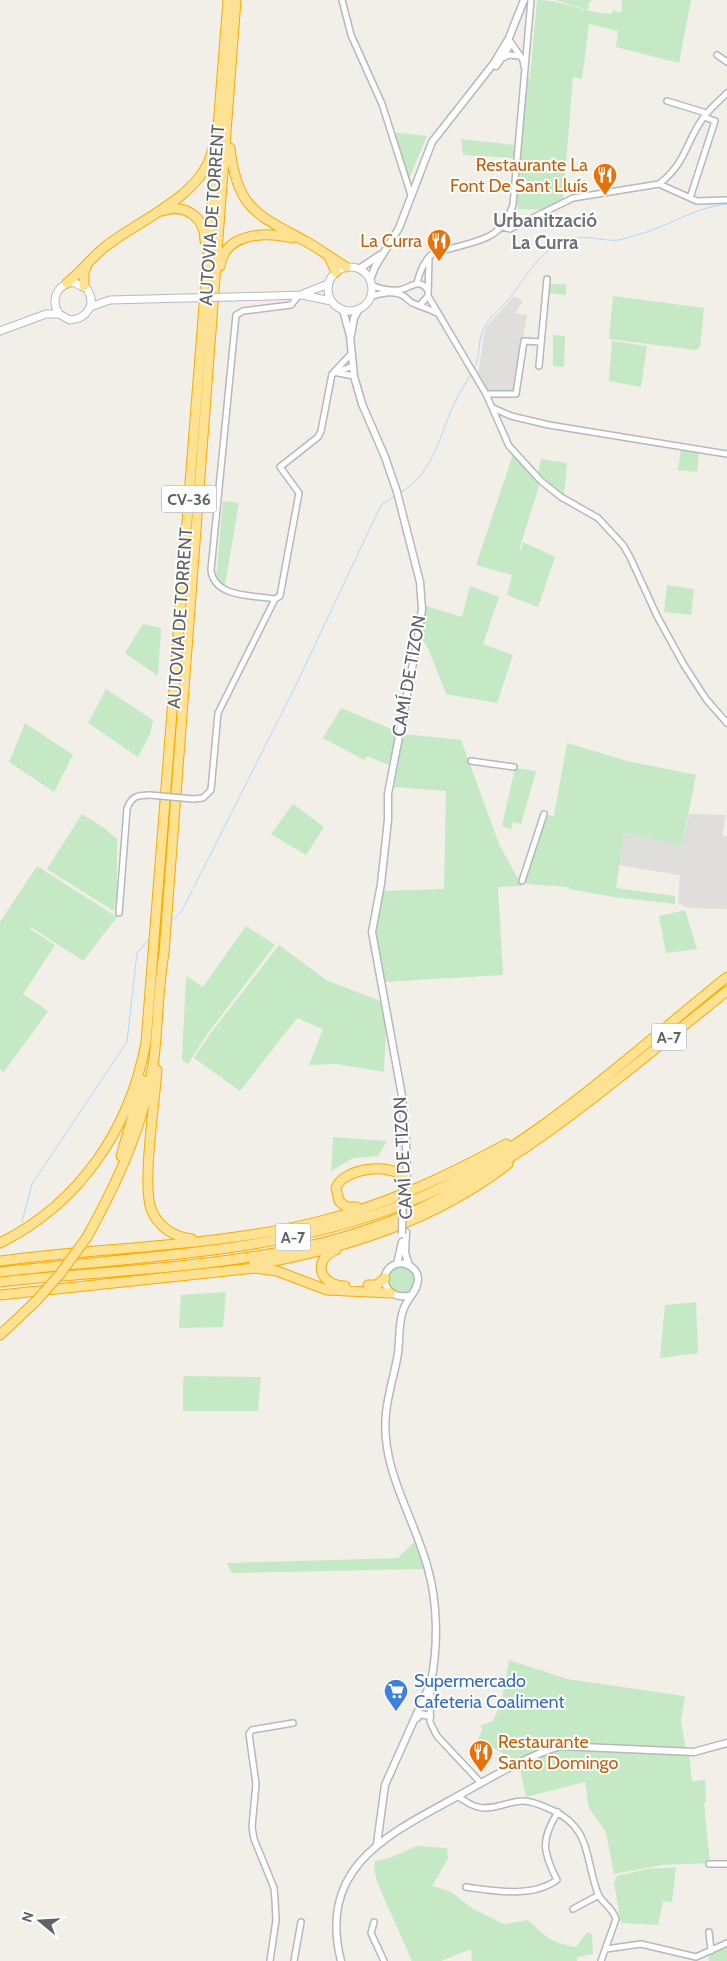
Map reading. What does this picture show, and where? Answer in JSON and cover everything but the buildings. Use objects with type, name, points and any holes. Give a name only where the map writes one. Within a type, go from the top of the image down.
[{"type":"highway","name":"AUTOVIA DE TORRENT","points":[[164,953],[208,380],[231,21],[228,0]]},
{"type":"highway","name":"AUTOVIA DE TORRENT","points":[[151,998],[191,478],[231,21],[236,0]]},
{"type":"highway","points":[[67,283],[88,262],[198,181],[210,160],[214,140],[220,54],[231,21]]},
{"type":"highway","points":[[231,21],[235,56],[229,144],[233,174],[246,202],[263,219],[306,241],[346,267]]},
{"type":"highway","points":[[154,213],[169,209],[186,210],[198,218],[205,231],[191,478]]},
{"type":"highway","points":[[208,380],[214,345],[221,261],[227,249],[237,240],[255,235],[282,236],[306,241]]},
{"type":"highway","points":[[329,257],[336,272]]},
{"type":"highway","points":[[86,289],[84,272],[88,262]]},
{"type":"highway","points":[[0,1335],[60,1274],[115,1184],[132,1144],[145,1103],[154,1060],[164,953]]},
{"type":"highway","points":[[164,953],[166,964],[148,1197],[153,1214],[169,1232],[185,1238],[213,1239]]},
{"type":"highway","name":"A-7","points":[[0,1272],[198,1252],[271,1242],[323,1230],[408,1202],[488,1161],[524,1136],[606,1076],[727,977]]},
{"type":"highway","name":"A-7","points":[[0,1282],[203,1263],[273,1252],[328,1240],[409,1213],[481,1175],[550,1131],[727,991]]},
{"type":"highway","points":[[83,1237],[108,1188],[129,1132],[147,1055],[151,998]]},
{"type":"highway","points":[[0,1243],[40,1219],[62,1201],[86,1175],[110,1141],[124,1115],[138,1079],[146,1042],[151,998]]},
{"type":"highway","points":[[385,1278],[377,1285],[336,1286],[327,1282],[322,1274],[321,1266],[324,1257],[347,1245],[432,1212],[462,1196],[545,1139],[550,1131]]},
{"type":"highway","points":[[0,1261],[213,1239],[318,1222],[370,1207],[427,1185],[515,1138],[524,1136]]},
{"type":"highway","points":[[370,1207],[352,1208],[342,1205],[335,1192],[338,1182],[347,1174],[388,1169],[398,1172],[405,1184]]},
{"type":"highway","points":[[212,1273],[347,1245]]},
{"type":"highway","points":[[0,1295],[255,1268],[277,1271],[326,1290],[393,1295]]},
{"type":"highway","points":[[0,1328],[32,1301]]},
{"type":"main road","points":[[0,331],[46,314],[59,314],[70,320],[77,319],[83,317],[90,307],[110,300],[300,295],[331,301],[343,310],[359,309],[366,304],[370,296],[371,282],[359,269],[346,267],[336,272],[328,284],[300,295]]},
{"type":"main road","points":[[46,314],[54,302],[58,290],[67,283],[73,282],[110,300]]},
{"type":"main road","points":[[328,284],[331,301]]},
{"type":"main road","points":[[86,289],[90,307]]},
{"type":"main road","points":[[54,302],[59,314]]},
{"type":"street","points":[[342,0],[351,35],[382,104],[411,196]]},
{"type":"street","points":[[524,0],[512,43],[459,105],[432,142],[398,228],[383,253],[371,282],[385,290],[409,288],[417,283],[429,258],[438,252],[484,239],[503,227],[513,206],[528,44],[530,0]]},
{"type":"street","points":[[502,59],[512,43],[530,0]]},
{"type":"street","points":[[512,43],[528,44]]},
{"type":"street","points":[[512,43],[521,57],[525,74]]},
{"type":"street","points":[[459,105],[508,54],[521,57]]},
{"type":"street","points":[[716,55],[727,62]]},
{"type":"street","points":[[503,227],[510,229],[573,198],[659,184],[670,176],[682,161],[705,115],[727,93]]},
{"type":"street","points":[[667,101],[705,115],[715,121],[690,198]]},
{"type":"street","points":[[659,184],[697,201],[727,200]]},
{"type":"street","points":[[359,269],[383,253]]},
{"type":"street","points":[[429,258],[428,296],[472,368],[493,408],[509,446],[541,481],[561,497],[598,518],[623,545],[657,616],[684,665],[710,704],[727,723]]},
{"type":"street","points":[[539,366],[546,279]]},
{"type":"street","points":[[417,283],[427,289]]},
{"type":"street","points":[[409,288],[407,294],[409,301]]},
{"type":"street","points":[[370,296],[381,293],[396,293],[404,296],[409,301],[438,313]]},
{"type":"street","points":[[275,599],[225,591],[214,582],[212,570],[236,315],[243,311],[291,306],[300,295]]},
{"type":"street","points":[[420,305],[428,296]]},
{"type":"street","name":"CAMÍ DE TIZON","points":[[350,336],[354,318],[359,309]]},
{"type":"street","name":"CAMÍ DE TIZON","points":[[343,310],[350,336],[354,376],[362,404],[385,457],[397,492],[420,582],[422,609],[388,794],[388,820],[381,884],[372,932],[402,1096],[406,1141],[404,1233],[405,1253],[409,1264]]},
{"type":"street","points":[[486,394],[516,394],[524,341],[541,342]]},
{"type":"street","points":[[119,913],[127,809],[133,798],[138,795],[203,798],[211,790],[218,714],[275,599],[280,596],[298,499],[297,489],[280,466],[318,437],[321,431],[332,374],[351,354]]},
{"type":"street","points":[[332,374],[352,366]]},
{"type":"street","points":[[332,374],[341,372],[354,376]]},
{"type":"street","points":[[493,408],[510,416],[549,425],[727,454]]},
{"type":"street","points":[[471,761],[514,767]]},
{"type":"street","points":[[522,881],[544,814]]},
{"type":"street","name":"CAMÍ DE TIZON","points":[[397,1264],[404,1233]]},
{"type":"street","points":[[401,1315],[393,1295],[385,1286],[385,1278],[389,1269],[397,1264],[409,1264],[418,1276],[418,1286],[411,1294],[401,1315],[398,1352],[386,1412],[391,1471],[428,1569],[435,1615],[430,1716],[437,1736],[481,1783]]},
{"type":"street","points":[[393,1295],[411,1294]]},
{"type":"street","points":[[377,1844],[385,1785],[432,1682]]},
{"type":"street","points":[[412,1726],[420,1714],[430,1716]]},
{"type":"street","points":[[270,1961],[276,1920],[274,1888],[257,1846],[252,1826],[256,1784],[249,1734],[252,1730],[293,1723]]},
{"type":"street","points":[[341,1961],[337,1931],[340,1906],[352,1874],[363,1857],[377,1844],[409,1822],[481,1783],[560,1746],[694,1752],[727,1743]]},
{"type":"street","points":[[457,1796],[478,1808],[489,1808],[509,1802],[525,1801],[558,1812],[579,1830],[587,1848],[599,1895],[614,1913],[616,1919],[601,1961]]},
{"type":"street","points":[[466,1887],[505,1892],[533,1890],[557,1880],[548,1861],[545,1834],[558,1812]]},
{"type":"street","points":[[709,1864],[727,1864]]},
{"type":"street","points":[[573,1909],[599,1895]]},
{"type":"street","points":[[294,1961],[301,1922]]},
{"type":"street","points":[[374,1922],[371,1933],[384,1961]]},
{"type":"street","points":[[709,1932],[711,1951]]},
{"type":"street","points":[[606,1949],[627,1944],[641,1944],[696,1957],[727,1943]]},
{"type":"shaded area","points":[[514,296],[523,301],[515,313],[527,315],[515,389],[513,393],[488,391],[478,374],[486,327]]},
{"type":"shaded area","points":[[689,814],[726,815],[722,836],[727,836],[727,909],[687,908],[678,902],[680,875],[619,865],[624,833],[682,846]]},
{"type":"green space","points":[[537,0],[556,2],[612,14],[612,11],[622,12],[622,0],[691,0],[679,63],[616,47],[618,31],[589,24],[582,79],[573,77],[563,200],[546,210],[518,209],[517,201],[527,77],[530,78]]},
{"type":"green space","points":[[555,0],[593,0],[589,2],[588,10]]},
{"type":"green space","points":[[391,132],[427,136],[408,181]]},
{"type":"green space","points":[[461,139],[515,145],[514,158],[463,155]]},
{"type":"green space","points":[[549,284],[566,284],[566,295],[548,293]]},
{"type":"green space","points":[[613,296],[704,308],[700,347],[696,350],[609,339]]},
{"type":"green space","points":[[553,335],[565,336],[564,367],[553,366]]},
{"type":"green space","points":[[612,341],[647,346],[641,387],[609,381]]},
{"type":"green space","points":[[681,450],[699,453],[697,472],[678,470]]},
{"type":"green space","points":[[513,455],[540,483],[519,550],[521,550],[523,542],[555,557],[538,607],[507,595],[512,575],[476,565]]},
{"type":"green space","points":[[541,459],[567,463],[564,495],[538,473]]},
{"type":"green space","points":[[223,501],[239,503],[225,585],[216,581]]},
{"type":"green space","points":[[667,585],[694,589],[691,615],[664,612]]},
{"type":"green space","points":[[470,586],[499,597],[483,644],[513,655],[497,703],[446,694],[428,648],[421,638],[426,606],[462,617]]},
{"type":"green space","points":[[143,624],[161,628],[158,676],[125,653]]},
{"type":"green space","points":[[106,689],[153,720],[150,734],[138,757],[88,723]]},
{"type":"green space","points":[[341,708],[398,732],[391,766],[367,756],[364,760],[323,738]]},
{"type":"green space","points":[[25,723],[73,755],[54,792],[9,762]]},
{"type":"green space","points":[[403,734],[461,740],[500,846],[522,886],[498,887],[503,975],[383,982],[376,933],[383,891],[444,889],[446,791],[394,787]]},
{"type":"green space","points":[[567,743],[627,761],[696,775],[682,846],[624,833],[616,888],[675,896],[675,904],[614,897],[569,889],[569,887],[526,884],[525,881],[545,815],[554,816]]},
{"type":"green space","points":[[515,768],[536,771],[521,824],[513,822],[511,830],[502,826]]},
{"type":"green space","points":[[293,804],[324,827],[306,855],[271,834]]},
{"type":"green space","points":[[82,814],[117,839],[117,896],[114,911],[47,869]]},
{"type":"green space","points":[[37,866],[117,917],[83,961],[31,927],[30,929],[55,945],[23,994],[48,1011],[3,1073],[0,1068],[0,922]]},
{"type":"green space","points":[[685,910],[697,949],[666,953],[659,916]]},
{"type":"green space","points":[[246,926],[275,945],[208,1033],[188,1064],[182,1060],[186,976],[203,987]]},
{"type":"green space","points":[[279,945],[326,980],[380,1001],[386,1028],[384,1072],[337,1064],[309,1065],[323,1029],[297,1018],[240,1091],[194,1058],[210,1034]]},
{"type":"green space","points":[[333,1137],[387,1141],[378,1156],[353,1158],[331,1171]]},
{"type":"green space","points":[[402,1266],[412,1270],[416,1280],[412,1290],[402,1294],[392,1290],[388,1280],[392,1270]]},
{"type":"green space","points":[[226,1292],[223,1327],[179,1328],[181,1295]]},
{"type":"green space","points":[[696,1302],[698,1353],[660,1358],[665,1305]]},
{"type":"green space","points":[[185,1376],[261,1377],[258,1411],[183,1411],[183,1379]]},
{"type":"green space","points":[[414,1542],[425,1569],[232,1573],[227,1563],[398,1558]]},
{"type":"green space","points":[[509,1660],[567,1679],[685,1696],[681,1722],[686,1749],[564,1744],[518,1762],[478,1739],[483,1729],[480,1726],[493,1721],[502,1700]]},
{"type":"green space","points":[[564,1749],[689,1754],[692,1781],[705,1780],[706,1802],[704,1803],[710,1863],[662,1865],[614,1874],[606,1832],[589,1808],[585,1782],[526,1797],[520,1768],[543,1755]]},
{"type":"green space","points":[[417,1846],[447,1848],[448,1859],[432,1886],[451,1892],[473,1909],[504,1924],[528,1920],[545,1935],[560,1943],[576,1947],[587,1932],[592,1934],[593,1954],[577,1957],[577,1961],[472,1961],[471,1949],[441,1961],[412,1961],[377,1882],[374,1868],[375,1861]]},
{"type":"green space","points":[[676,1867],[672,1902],[663,1901],[658,1925],[621,1923],[614,1883],[617,1876],[647,1869]]},
{"type":"green space","points":[[727,1947],[727,1961],[709,1961],[708,1956]]},
{"type":"waterway","points":[[474,369],[478,359],[480,338],[487,324],[508,300],[534,264],[548,251],[574,239],[623,239],[699,211],[727,204]]},
{"type":"waterway","points":[[401,492],[422,474],[429,463],[450,412],[472,372]]},
{"type":"waterway","points":[[194,887],[295,687],[381,505],[395,496]]},
{"type":"waterway","points":[[173,920],[181,912],[192,891]]},
{"type":"waterway","points":[[22,1222],[32,1184],[127,1042],[137,953],[150,938]]},
{"type":"place","name":"Restaurante La Font De Sant Lluís","points":[[605,196]]},
{"type":"place","name":"La Curra","points":[[439,262]]},
{"type":"place","name":"Supermercado Cafeteria Coaliment","points":[[396,1712]]},
{"type":"place","name":"Restaurante Santo Domingo","points":[[481,1773]]},
{"type":"district","name":"Urbanització La Curra","points":[[545,231]]}]
